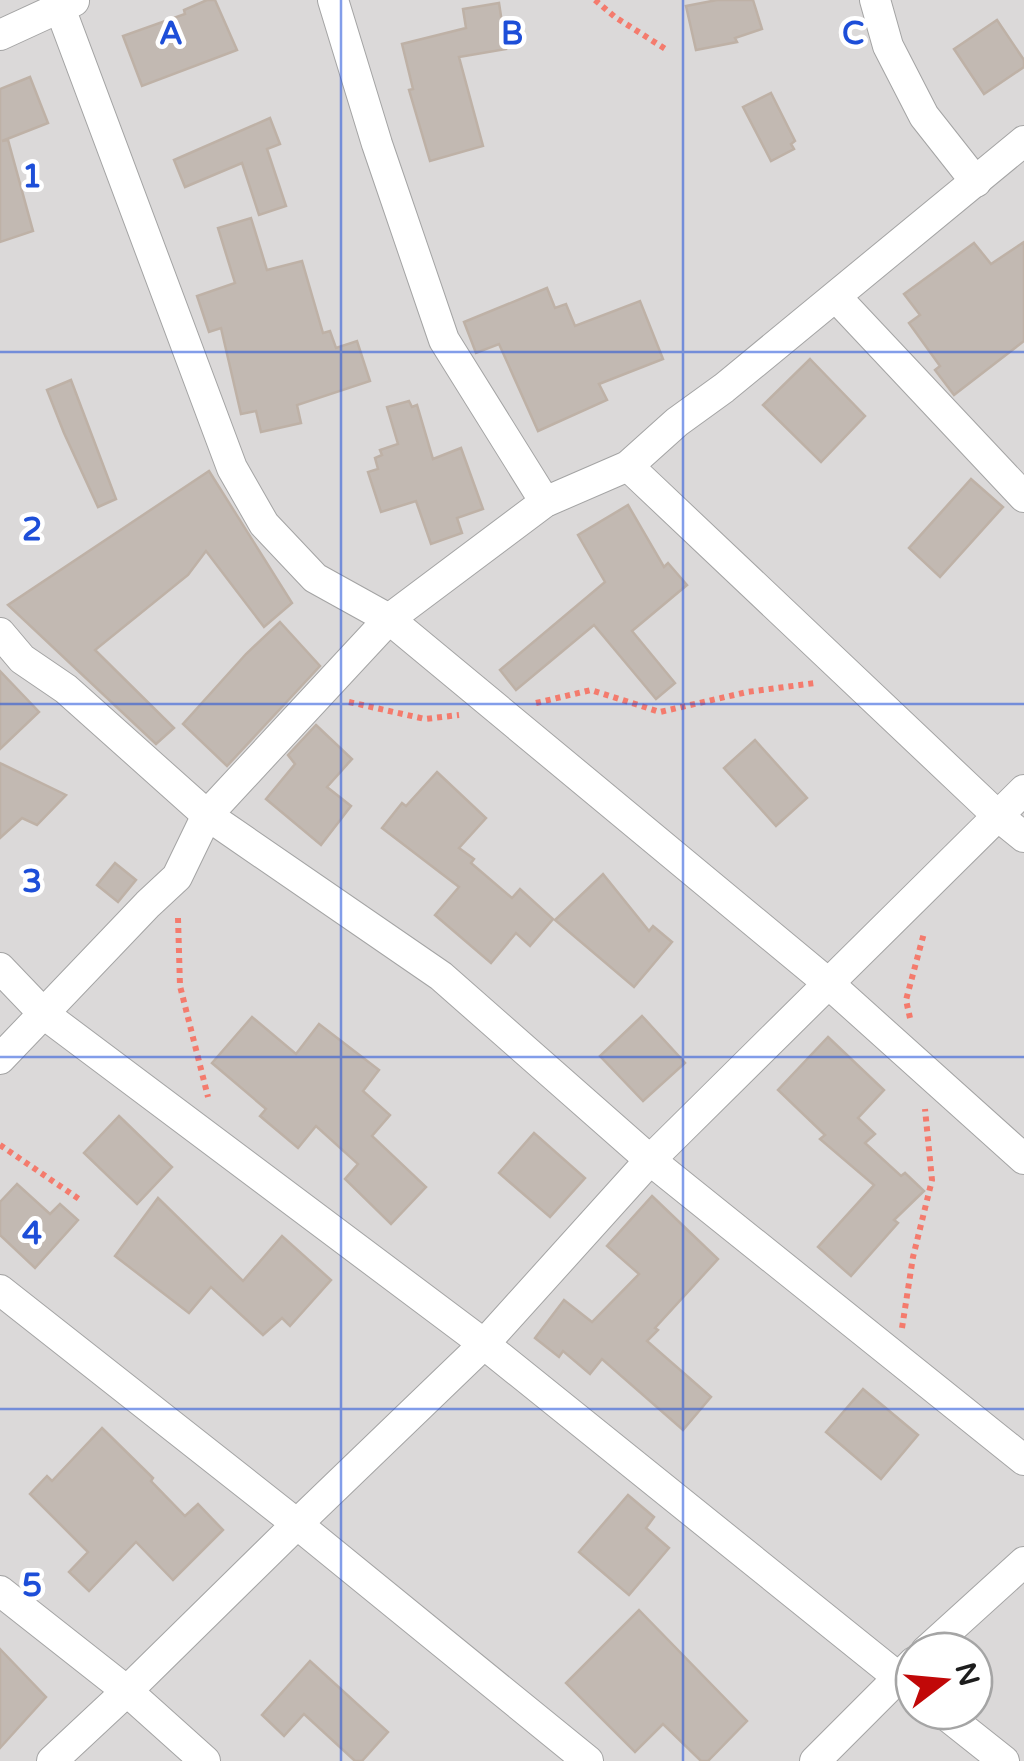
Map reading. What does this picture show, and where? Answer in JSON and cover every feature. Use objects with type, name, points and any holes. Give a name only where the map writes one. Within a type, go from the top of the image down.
[{"type":"street","points":[[333,0],[444,340],[546,502]]},
{"type":"street","points":[[875,0],[888,46],[924,116],[976,182]]},
{"type":"street","points":[[0,36],[64,2],[232,468],[264,524],[315,578],[389,620],[828,983],[1024,1159]]},
{"type":"street","points":[[0,1059],[177,877],[208,815],[389,620],[546,502],[628,466],[1024,141]]},
{"type":"street","points":[[836,297],[1024,497]]},
{"type":"street","points":[[628,466],[1024,837]]},
{"type":"street","points":[[0,632],[22,659],[66,690],[208,815],[442,976],[650,1160],[1024,1460]]},
{"type":"street","points":[[52,1761],[484,1344],[650,1160],[1024,790]]},
{"type":"street","points":[[0,968],[44,1014],[484,1344],[894,1664]]},
{"type":"street","points":[[0,1290],[588,1761]]},
{"type":"street","points":[[948,1631],[1024,1562]]},
{"type":"street","points":[[0,1591],[127,1691],[205,1761]]},
{"type":"street","points":[[815,1761],[894,1690]]},
{"type":"street","points":[[966,1731],[1004,1761]]},
{"type":"path","points":[[595,0],[667,50]]},
{"type":"path","points":[[318,696],[425,718],[499,711],[592,690],[660,712],[746,692],[853,678]]},
{"type":"path","points":[[898,1358],[912,1257],[932,1180],[921,1066],[906,1000],[937,876]]},
{"type":"path","points":[[177,877],[180,986],[209,1100]]},
{"type":"path","points":[[0,1145],[79,1199]]},
{"type":"shaded area","points":[[0,0],[1024,0],[1024,1761],[0,1761]]},
{"type":"building","points":[[215,0],[237,50],[142,86],[123,36],[185,14],[184,10]]},
{"type":"building","points":[[717,0],[753,0],[762,29],[735,38],[737,42],[696,50],[686,6]]},
{"type":"building","points":[[499,3],[506,49],[459,57],[483,146],[430,161],[409,90],[413,89],[402,44],[466,28],[463,9]]},
{"type":"building","points":[[997,20],[1024,60],[1024,67],[984,94],[954,49]]},
{"type":"building","points":[[30,77],[48,123],[2,141],[8,140],[33,231],[0,242],[0,89]]},
{"type":"building","points":[[771,93],[795,141],[791,144],[794,149],[771,161],[743,107]]},
{"type":"building","points":[[270,118],[280,144],[267,149],[286,206],[259,215],[242,163],[185,187],[174,160]]},
{"type":"building","points":[[251,218],[267,270],[302,261],[323,333],[330,331],[336,348],[357,341],[370,381],[297,405],[301,423],[261,432],[256,411],[241,414],[221,328],[209,332],[197,296],[235,283],[218,228]]},
{"type":"building","points":[[1024,242],[1024,341],[954,395],[935,370],[940,366],[909,323],[920,315],[904,294],[974,243],[991,264]]},
{"type":"building","points":[[547,288],[555,308],[566,304],[575,326],[640,301],[663,359],[599,384],[607,400],[538,431],[499,344],[476,353],[464,322]]},
{"type":"building","points":[[810,359],[865,416],[821,462],[763,405]]},
{"type":"building","points":[[71,380],[116,499],[98,507],[47,390]]},
{"type":"building","points":[[409,401],[412,407],[417,405],[433,459],[461,448],[483,509],[457,518],[462,533],[431,544],[416,501],[381,512],[368,472],[378,469],[375,458],[382,455],[380,450],[398,444],[387,407]]},
{"type":"building","points":[[209,471],[292,603],[264,627],[206,551],[188,575],[95,650],[174,728],[156,744],[8,605]]},
{"type":"building","points":[[971,479],[1003,507],[940,577],[909,548]]},
{"type":"building","points":[[628,505],[664,567],[668,563],[687,585],[632,631],[675,683],[656,699],[594,625],[516,690],[500,670],[605,582],[578,535]]},
{"type":"building","points":[[280,622],[320,666],[227,766],[183,724]]},
{"type":"building","points":[[0,671],[39,712],[0,749]]},
{"type":"building","points":[[316,725],[352,759],[327,787],[351,806],[321,845],[266,799],[295,764],[288,755]]},
{"type":"building","points":[[755,740],[807,798],[776,826],[724,768]]},
{"type":"building","points":[[0,763],[66,795],[37,825],[22,818],[0,838]]},
{"type":"building","points":[[437,772],[486,818],[459,848],[512,898],[520,889],[553,919],[530,946],[516,933],[491,963],[435,915],[459,887],[382,828],[402,803],[406,806]]},
{"type":"building","points":[[115,863],[136,880],[118,902],[97,885]]},
{"type":"building","points":[[603,874],[649,931],[653,926],[672,942],[634,987],[555,920]]},
{"type":"building","points":[[642,1016],[685,1063],[643,1101],[600,1056]]},
{"type":"building","points":[[252,1017],[296,1054],[319,1024],[379,1070],[363,1091],[390,1115],[372,1136],[426,1187],[391,1224],[345,1179],[358,1164],[316,1126],[298,1148],[260,1116],[266,1109],[212,1063]]},
{"type":"building","points":[[828,1037],[884,1090],[858,1118],[875,1134],[865,1143],[924,1191],[894,1220],[898,1223],[851,1276],[818,1247],[874,1185],[820,1139],[825,1135],[778,1090]]},
{"type":"building","points":[[119,1116],[172,1167],[137,1204],[84,1153]]},
{"type":"building","points":[[534,1133],[585,1178],[550,1217],[499,1173]]},
{"type":"building","points":[[17,1184],[50,1214],[60,1204],[78,1220],[35,1268],[0,1235],[0,1202]]},
{"type":"building","points":[[652,1196],[718,1259],[647,1341],[711,1397],[683,1430],[602,1359],[590,1374],[563,1351],[559,1357],[535,1338],[564,1300],[592,1322],[639,1274],[607,1246]]},
{"type":"building","points":[[158,1198],[243,1281],[282,1236],[331,1280],[290,1326],[282,1318],[263,1335],[211,1287],[189,1313],[115,1256]]},
{"type":"building","points":[[863,1389],[918,1435],[881,1479],[826,1432]]},
{"type":"building","points":[[102,1428],[185,1516],[198,1504],[223,1530],[173,1580],[136,1542],[89,1591],[69,1572],[88,1552],[30,1494],[47,1476],[52,1481]]},
{"type":"building","points":[[628,1495],[654,1517],[646,1528],[669,1548],[629,1595],[579,1552]]},
{"type":"building","points":[[639,1610],[747,1721],[708,1761],[701,1761],[663,1724],[635,1752],[566,1683]]},
{"type":"building","points":[[0,1649],[46,1697],[0,1748]]},
{"type":"building","points":[[310,1661],[388,1732],[362,1761],[355,1761],[304,1714],[284,1736],[262,1715]]}]
